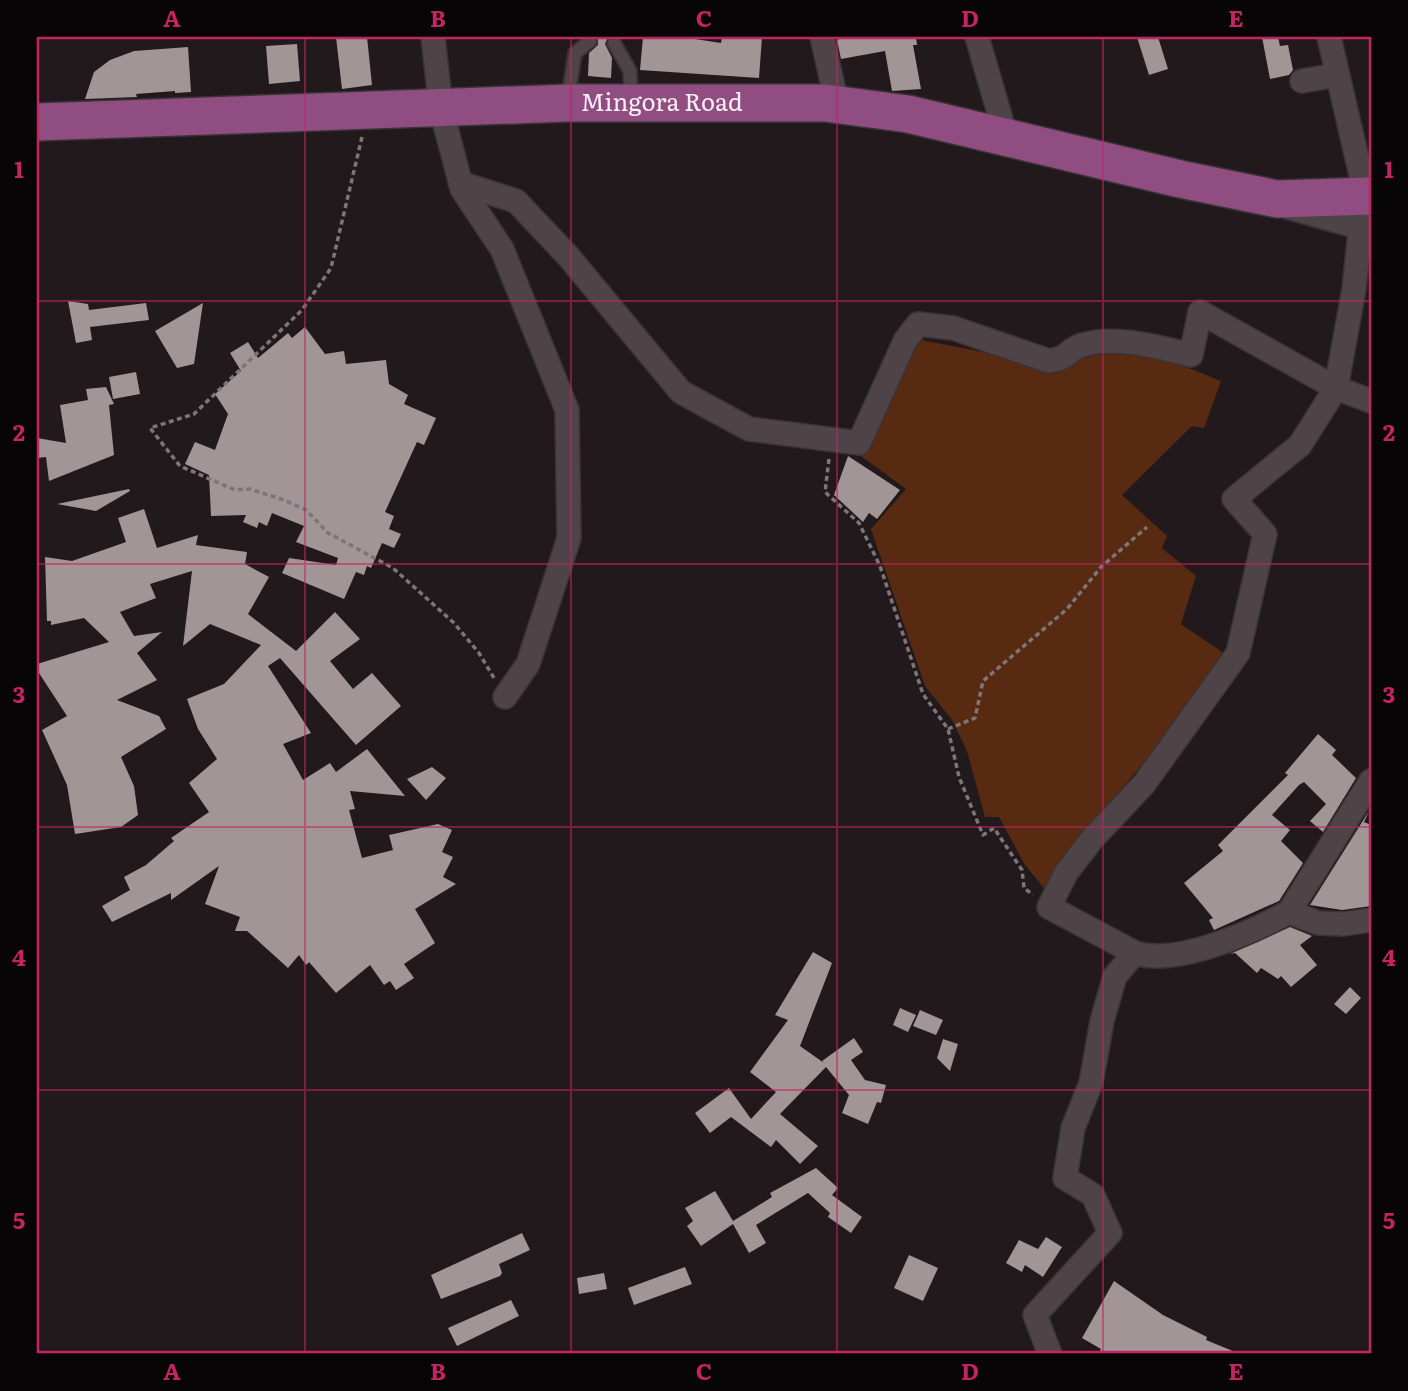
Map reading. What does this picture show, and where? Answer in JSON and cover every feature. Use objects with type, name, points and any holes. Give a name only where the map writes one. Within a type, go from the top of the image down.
[{"type":"main road","name":"Mingora Road","points":[[37,122],[568,103],[837,104],[908,114],[1006,139],[1277,199],[1367,210]]},
{"type":"street","points":[[433,37],[441,109],[460,183],[502,249],[567,410],[569,538],[528,664],[505,697]]},
{"type":"street","points":[[822,37],[837,104]]},
{"type":"street","points":[[977,37],[1006,139]]},
{"type":"street","points":[[1329,37],[1367,210],[1336,388],[1300,445],[1234,499],[1265,534],[1238,653],[1144,784],[1093,838],[1066,873],[1049,907],[1135,953],[1149,957],[1222,944],[1289,912],[1371,781]]},
{"type":"street","points":[[1302,81],[1337,75]]},
{"type":"street","points":[[460,183],[516,201],[568,256],[681,392],[749,429],[859,443],[905,341],[918,324],[953,328],[1049,360],[1064,359],[1078,345],[1096,342],[1152,346],[1191,355],[1200,312],[1336,388],[1371,401]]},
{"type":"street","points":[[1289,912],[1318,923],[1343,925],[1371,920]]},
{"type":"street","points":[[1050,1354],[1035,1315],[1110,1233],[1093,1195],[1065,1178],[1073,1128],[1091,1083],[1102,1021],[1115,976],[1135,953]]},
{"type":"lane","points":[[568,103],[575,53],[590,41]]},
{"type":"lane","points":[[614,43],[630,71],[632,102]]},
{"type":"path","points":[[367,111],[352,189],[331,268],[303,310],[194,414],[150,428],[180,466],[235,490],[250,489],[306,510],[328,533],[393,568],[454,623],[479,653],[505,697]]},
{"type":"path","points":[[831,439],[825,492],[859,523],[880,565],[923,694],[948,729],[959,777],[983,835],[994,828],[1021,870],[1024,888],[1049,907]]},
{"type":"path","points":[[948,729],[975,718],[983,681],[1067,609],[1101,567],[1147,527]]},
{"type":"shaded area","points":[[916,339],[1061,367],[1086,354],[1154,354],[1221,381],[1204,428],[1192,426],[1122,495],[1167,536],[1162,548],[1196,576],[1181,624],[1222,652],[1203,691],[1096,820],[1048,893],[1025,865],[999,817],[985,817],[967,751],[952,720],[925,686],[871,529],[906,489],[858,454]]},
{"type":"building","points":[[336,37],[367,37],[372,85],[342,89]]},
{"type":"building","points":[[597,37],[608,37],[605,44],[612,58],[611,78],[588,76],[589,53],[598,45]]},
{"type":"building","points":[[643,37],[682,37],[721,43],[722,37],[762,37],[759,78],[640,70]]},
{"type":"building","points":[[844,37],[916,37],[917,45],[913,45],[921,89],[892,91],[885,51],[841,59],[837,40]]},
{"type":"building","points":[[1137,37],[1158,37],[1168,69],[1149,75]]},
{"type":"building","points":[[1262,37],[1278,37],[1280,46],[1288,45],[1293,70],[1289,75],[1270,79]]},
{"type":"building","points":[[297,44],[300,81],[269,84],[266,46]]},
{"type":"building","points":[[188,47],[191,92],[85,99],[94,72],[110,60],[134,51]]},
{"type":"building","points":[[68,301],[88,304],[89,310],[146,303],[149,320],[90,327],[92,340],[76,343]]},
{"type":"building","points":[[203,303],[194,364],[177,368],[155,331]]},
{"type":"building","points":[[305,327],[325,354],[344,351],[346,364],[386,360],[389,384],[408,395],[404,404],[436,418],[424,445],[417,442],[385,512],[394,516],[389,529],[401,534],[394,548],[382,543],[371,568],[367,566],[364,575],[356,572],[344,599],[282,573],[289,558],[336,565],[338,558],[296,542],[304,526],[272,513],[267,526],[259,522],[257,528],[243,522],[246,515],[211,516],[209,475],[185,464],[195,442],[215,450],[228,414],[215,394],[241,371],[230,353],[248,342],[258,358],[288,333],[292,338]]},
{"type":"building","points":[[136,372],[140,394],[113,399],[109,377]]},
{"type":"building","points":[[106,387],[114,404],[109,405],[114,455],[49,481],[46,457],[37,458],[37,438],[66,443],[60,405],[88,400],[86,389]]},
{"type":"building","points":[[848,456],[900,490],[877,519],[869,513],[863,522],[834,495]]},
{"type":"building","points":[[129,489],[130,491],[96,511],[57,504]]},
{"type":"building","points":[[144,509],[157,548],[198,535],[196,545],[247,552],[245,564],[269,577],[248,614],[296,651],[335,612],[360,639],[330,661],[353,689],[372,673],[401,706],[356,745],[280,658],[268,666],[311,733],[283,744],[303,780],[330,763],[336,772],[367,749],[405,796],[350,791],[355,809],[349,810],[362,858],[393,850],[389,835],[438,824],[452,830],[442,852],[453,857],[443,877],[456,884],[415,909],[435,943],[404,964],[414,978],[396,990],[390,981],[384,985],[370,965],[336,993],[309,962],[306,965],[299,955],[288,968],[247,931],[235,931],[240,917],[205,904],[219,866],[171,900],[171,893],[112,922],[102,906],[130,890],[124,877],[146,865],[174,841],[171,838],[209,812],[189,783],[217,759],[198,729],[187,699],[224,684],[261,645],[210,624],[183,646],[192,571],[150,584],[156,598],[120,612],[134,636],[162,632],[137,653],[157,680],[117,700],[159,716],[166,729],[121,757],[134,786],[138,815],[121,827],[75,834],[67,785],[42,730],[67,716],[37,670],[37,664],[109,642],[84,618],[51,625],[51,621],[47,621],[45,557],[72,561],[126,542],[118,518]]},
{"type":"building","points":[[1318,734],[1336,750],[1332,755],[1356,778],[1323,832],[1310,821],[1326,804],[1304,782],[1299,785],[1272,815],[1290,830],[1281,841],[1303,863],[1279,901],[1214,930],[1209,920],[1213,918],[1184,883],[1223,851],[1218,845],[1288,775],[1285,773]]},
{"type":"building","points":[[432,767],[446,778],[426,800],[407,779]]},
{"type":"building","points":[[1369,811],[1364,822],[1371,825],[1371,906],[1342,910],[1310,905]]},
{"type":"building","points":[[1290,927],[1312,936],[1300,945],[1317,965],[1291,987],[1281,976],[1278,979],[1261,968],[1257,973],[1235,953],[1230,954]]},
{"type":"building","points":[[813,952],[832,963],[800,1046],[824,1063],[822,1061],[854,1038],[863,1052],[851,1060],[865,1080],[886,1085],[881,1103],[877,1102],[868,1124],[842,1113],[849,1095],[826,1067],[780,1114],[818,1146],[800,1164],[776,1140],[771,1147],[731,1117],[710,1133],[695,1113],[729,1088],[751,1119],[776,1092],[750,1072],[788,1020],[775,1015]]},
{"type":"building","points":[[1350,987],[1361,998],[1346,1014],[1334,1004]]},
{"type":"building","points":[[900,1008],[916,1015],[908,1032],[893,1025]]},
{"type":"building","points":[[920,1010],[943,1020],[936,1035],[913,1026]]},
{"type":"building","points":[[943,1039],[958,1044],[950,1071],[937,1058]]},
{"type":"building","points":[[816,1168],[838,1188],[832,1195],[862,1217],[851,1233],[828,1217],[830,1213],[808,1193],[756,1225],[766,1243],[749,1253],[733,1224],[701,1246],[687,1226],[693,1221],[685,1208],[715,1191],[733,1221],[772,1197],[770,1193]]},
{"type":"building","points":[[522,1233],[530,1250],[499,1264],[502,1273],[500,1276],[441,1299],[431,1275]]},
{"type":"building","points":[[1046,1237],[1062,1247],[1043,1277],[1025,1265],[1022,1272],[1006,1263],[1019,1240],[1038,1249]]},
{"type":"building","points":[[909,1255],[938,1268],[923,1301],[894,1288]]},
{"type":"building","points":[[685,1267],[692,1284],[634,1305],[628,1288]]},
{"type":"building","points":[[604,1273],[607,1289],[579,1294],[577,1278]]},
{"type":"building","points":[[1114,1281],[1163,1315],[1207,1337],[1206,1340],[1240,1354],[1098,1354],[1101,1349],[1082,1338]]},
{"type":"building","points":[[511,1300],[519,1316],[457,1346],[448,1328]]}]
